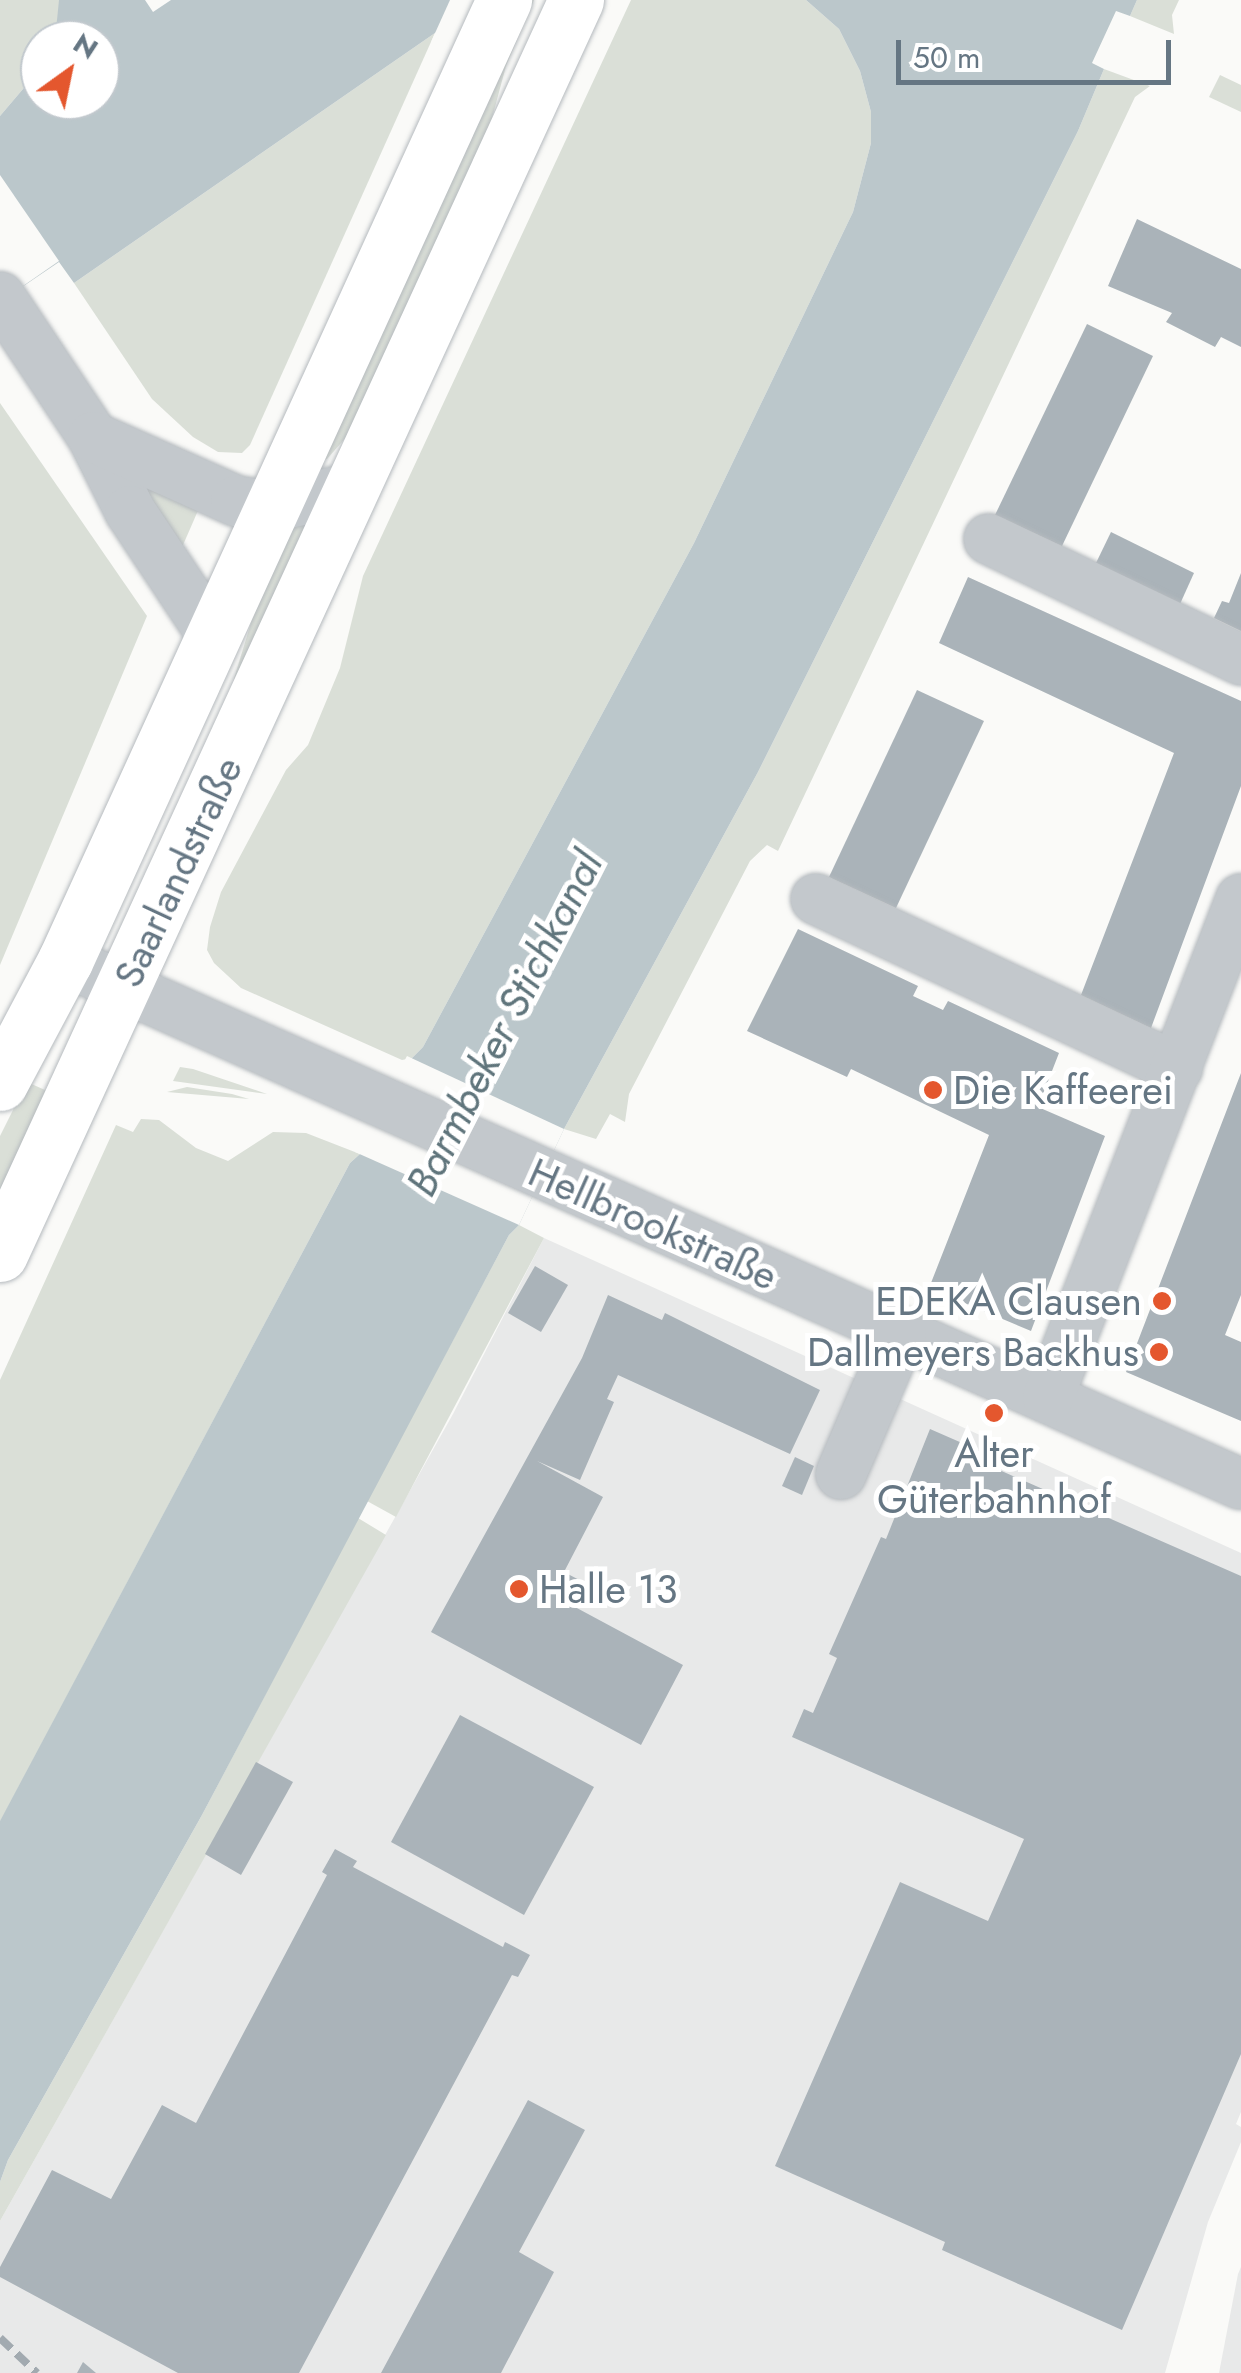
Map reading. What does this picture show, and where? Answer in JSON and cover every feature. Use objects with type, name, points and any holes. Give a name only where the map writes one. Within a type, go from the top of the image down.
[{"type":"main road","name":"Saarlandstraße","points":[[0,1254],[573,7]]},
{"type":"main road","name":"Saarlandstraße","points":[[0,1083],[65,961],[211,633],[494,22]]},
{"type":"street","points":[[1,299],[93,437],[130,510],[211,633]]},
{"type":"street","points":[[93,437],[236,501],[272,507],[351,488]]},
{"type":"street","points":[[990,539],[1241,660]]},
{"type":"street","points":[[816,899],[1177,1068]]},
{"type":"street","points":[[1048,1398],[1235,930]]},
{"type":"street","name":"Hellbrookstraße","points":[[65,961],[1241,1484]]},
{"type":"street","points":[[841,1474],[901,1334]]},
{"type":"shaded area","points":[[0,0],[59,0],[58,20],[20,20],[20,92],[0,116]]},
{"type":"shaded area","points":[[526,0],[534,0],[506,66],[481,159],[363,418],[327,459],[321,460]]},
{"type":"shaded area","points":[[631,0],[806,0],[839,29],[860,71],[871,112],[871,143],[853,212],[694,543],[423,1047],[412,1058],[402,1060],[241,988],[214,963],[207,950],[210,927],[221,892],[286,770],[308,745],[340,668],[363,576]]},
{"type":"shaded area","points":[[1137,0],[1179,0],[1172,15],[1174,34],[1130,16]]},
{"type":"shaded area","points":[[435,33],[250,445],[242,453],[218,452],[193,437],[152,399],[74,283]]},
{"type":"shaded area","points":[[1104,69],[1150,86],[1135,97],[778,851],[767,845],[750,861],[629,1094],[625,1122],[610,1114],[596,1139],[564,1129],[758,772],[1078,131]]},
{"type":"shaded area","points":[[1220,75],[1241,85],[1241,112],[1209,97]]},
{"type":"shaded area","points":[[0,403],[147,616],[0,965]]},
{"type":"shaded area","points":[[130,472],[200,506],[180,552]]},
{"type":"shaded area","points":[[316,508],[233,682],[274,547],[292,518]]},
{"type":"shaded area","points":[[180,1067],[193,1069],[267,1094],[173,1081]]},
{"type":"shaded area","points":[[27,1082],[54,1094],[0,1212],[0,1136]]},
{"type":"shaded area","points":[[187,1087],[232,1094],[249,1099],[167,1092]]},
{"type":"shaded area","points":[[141,1119],[159,1120],[196,1148],[228,1161],[273,1132],[306,1133],[360,1154],[350,1163],[0,1822],[0,1380],[116,1125],[133,1132]]},
{"type":"shaded area","points":[[519,1225],[544,1238],[396,1517],[367,1501],[509,1235]]},
{"type":"shaded area","points":[[544,1238],[1241,1553],[1241,2112],[1236,2124],[1241,2127],[1241,2142],[1208,2222],[1165,2373],[0,2373],[0,2221],[453,1414]]},
{"type":"shaded area","points":[[358,1518],[386,1535],[0,2221],[0,2182],[8,2160],[202,1815]]},
{"type":"shaded area","points":[[1241,2267],[1241,2373],[1219,2373],[1238,2274]]},
{"type":"water","points":[[59,0],[145,0],[153,12],[171,0],[520,0],[435,33],[74,283],[59,262],[0,302],[0,116],[20,92],[20,120],[120,120],[120,20],[57,20]]},
{"type":"water","name":"Barmbeker Stichkanal","points":[[806,0],[1137,0],[1130,16],[1116,11],[1092,63],[1104,69],[1078,131],[758,772],[564,1129],[519,1225],[509,1235],[202,1815],[8,2160],[0,2182],[0,1821],[350,1163],[360,1154],[412,1058],[423,1047],[694,543],[853,212],[871,143],[871,112],[860,71],[839,29]]},
{"type":"pier","points":[[450,0],[525,0],[431,42]]},
{"type":"pier","points":[[0,175],[59,261],[0,302]]},
{"type":"pier","points":[[407,1056],[564,1129],[519,1225],[355,1152]]},
{"type":"building","points":[[1137,219],[1241,269],[1241,347],[1221,337],[1215,347],[1166,322],[1172,313],[1108,286]]},
{"type":"building","points":[[1087,324],[1153,356],[1062,546],[995,515]]},
{"type":"building","points":[[1111,532],[1194,573],[1180,604],[1096,563]]},
{"type":"building","points":[[1241,573],[1241,631],[1214,618],[1222,601],[1229,603]]},
{"type":"building","points":[[968,577],[1241,701],[1241,786],[1151,1028],[1081,995],[1174,753],[939,643]]},
{"type":"building","points":[[917,690],[984,721],[896,908],[829,877]]},
{"type":"building","points":[[798,929],[918,986],[913,996],[943,1010],[948,1001],[1059,1053],[1038,1107],[1105,1136],[1031,1331],[929,1288],[989,1135],[851,1069],[847,1077],[747,1031]]},
{"type":"building","points":[[1241,1073],[1241,1295],[1225,1335],[1241,1342],[1241,1421],[1126,1372]]},
{"type":"building","points":[[535,1266],[568,1285],[541,1332],[508,1313]]},
{"type":"building","points":[[608,1295],[662,1320],[665,1313],[820,1390],[790,1454],[618,1375],[607,1399],[614,1402],[580,1480],[537,1461],[603,1497],[564,1572],[587,1584],[575,1607],[683,1665],[641,1745],[431,1632],[582,1358]]},
{"type":"building","points":[[930,1429],[1001,1460],[997,1469],[1241,1576],[1241,2054],[1122,2330],[942,2250],[945,2242],[775,2166],[900,1882],[988,1921],[1024,1839],[792,1737],[804,1709],[813,1713],[837,1658],[829,1654],[881,1537],[886,1539]]},
{"type":"building","points":[[795,1457],[814,1466],[802,1495],[782,1486]]},
{"type":"building","points":[[460,1715],[594,1787],[524,1915],[391,1842]]},
{"type":"building","points":[[256,1762],[293,1782],[241,1875],[205,1854]]},
{"type":"building","points":[[335,1849],[357,1861],[353,1867],[503,1947],[505,1942],[530,1955],[518,1977],[512,1975],[299,2373],[178,2373],[0,2277],[0,2267],[52,2170],[111,2199],[162,2105],[196,2123],[327,1875],[322,1872]]},
{"type":"building","points":[[528,2100],[585,2130],[519,2252],[554,2272],[501,2373],[381,2373]]},
{"type":"building","points":[[83,2362],[96,2373],[77,2373]]},
{"type":"railway","points":[[0,2338],[37,2373]]},
{"type":"place","name":"Die Kaffeerei","points":[[933,1090]]},
{"type":"place","name":"EDEKA Clausen","points":[[1162,1301]]},
{"type":"place","name":"Dallmeyers Backhus","points":[[1159,1352]]},
{"type":"place","name":"Alter Güterbahnhof","points":[[994,1413]]},
{"type":"place","name":"Halle 13","points":[[519,1589]]}]
